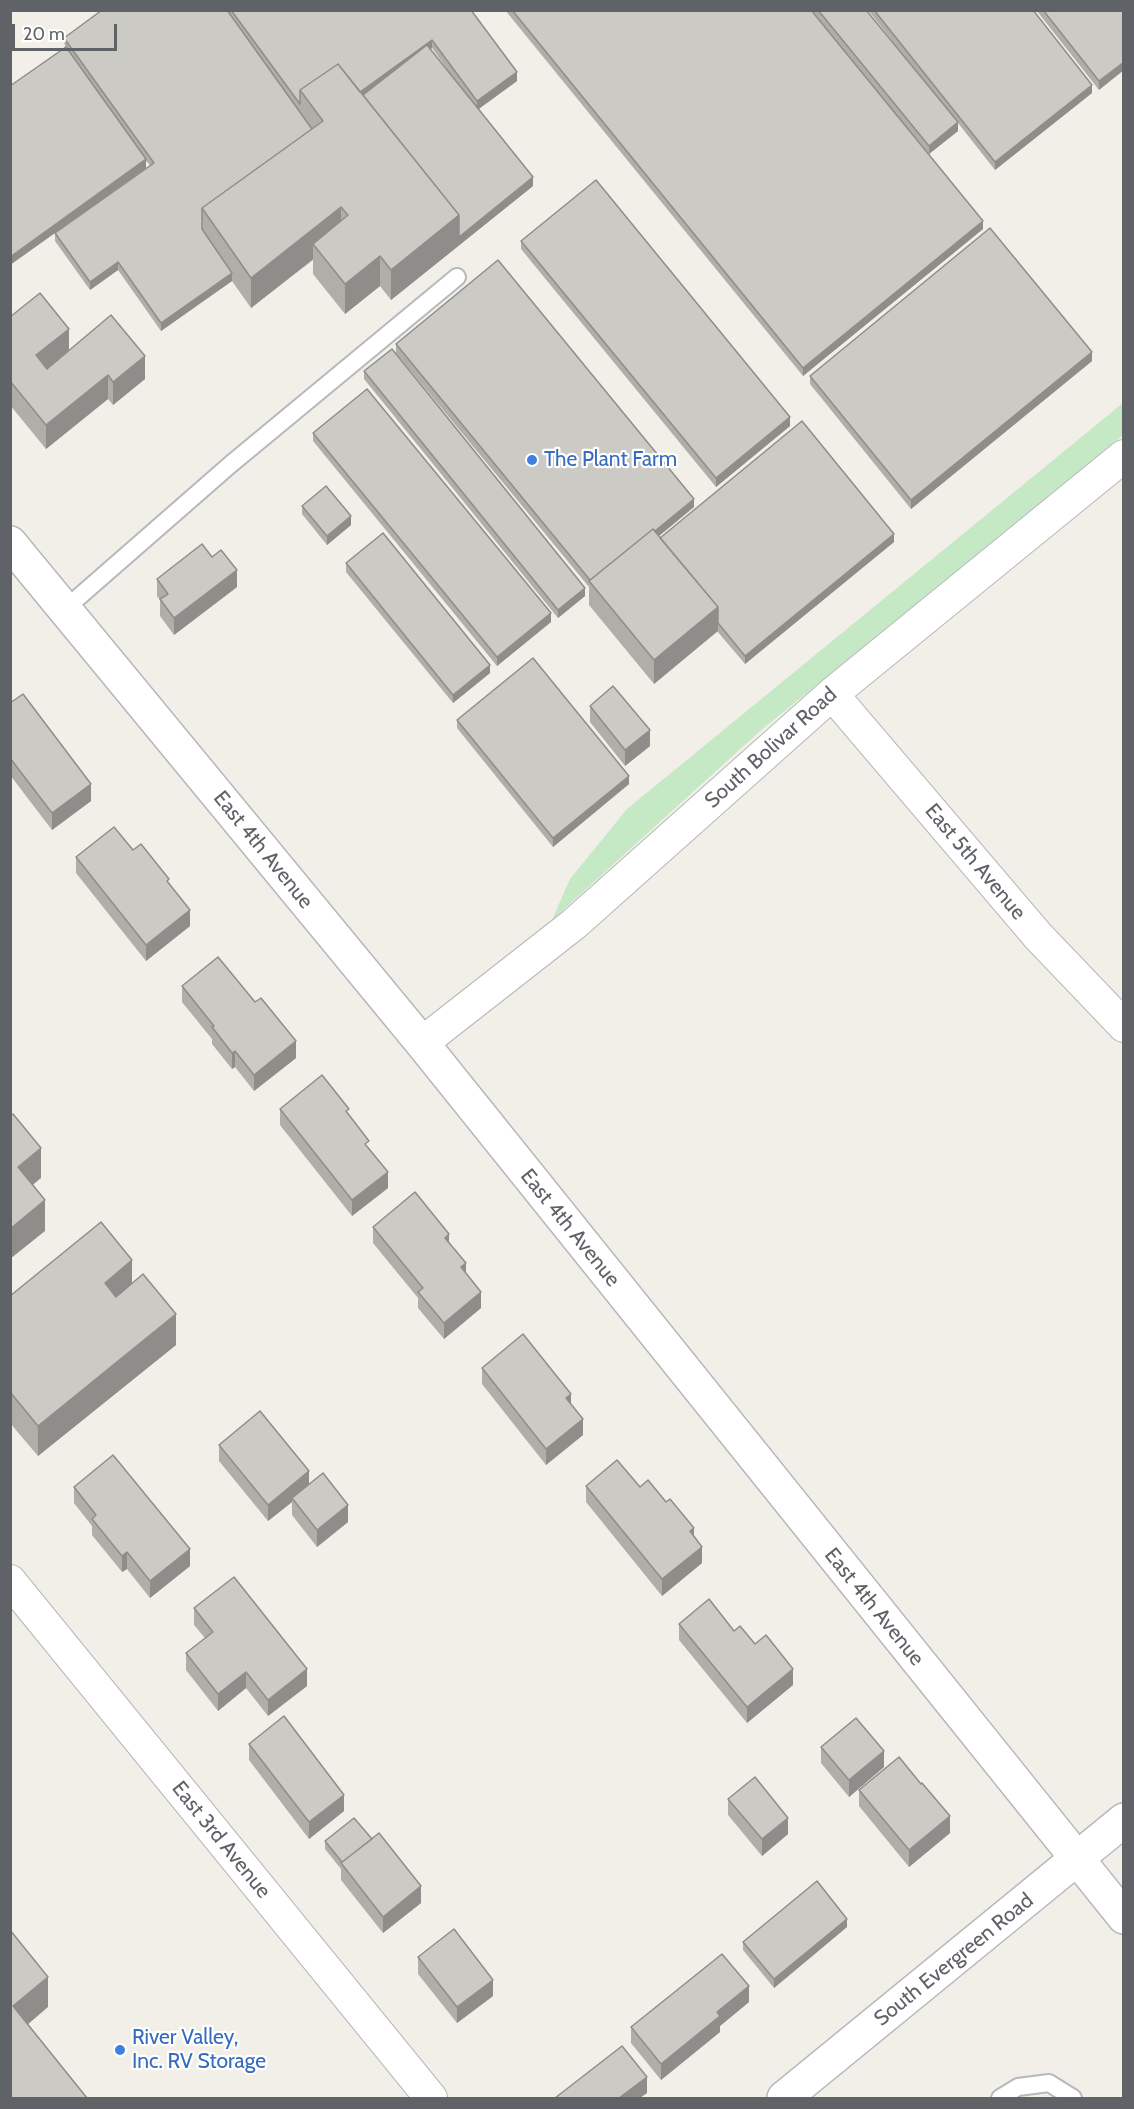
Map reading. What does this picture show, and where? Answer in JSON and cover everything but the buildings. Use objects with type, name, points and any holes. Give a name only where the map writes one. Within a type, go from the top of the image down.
[{"type":"street","name":"South Bolivar Road","points":[[422,1043],[574,924],[832,694],[1124,456]]},
{"type":"street","name":"East 4th Avenue","points":[[10,543],[422,1043],[1124,1917]]},
{"type":"street","name":"East 5th Avenue","points":[[832,694],[1038,936],[1124,1026]]},
{"type":"street","name":"East 3rd Avenue","points":[[10,1581],[432,2098]]},
{"type":"street","name":"South Evergreen Road","points":[[784,2098],[1124,1820]]},
{"type":"lane","points":[[65,609],[231,464],[457,277]]},
{"type":"lane","points":[[1000,2098],[1018,2086],[1049,2083],[1073,2098]]},
{"type":"green space","points":[[1123,403],[1123,435],[760,731],[552,920],[570,879],[627,809]]},
{"type":"place","name":"The Plant Farm","points":[[532,460]]},
{"type":"place","name":"River Valley, Inc. RV Storage","points":[[120,2050]]}]
